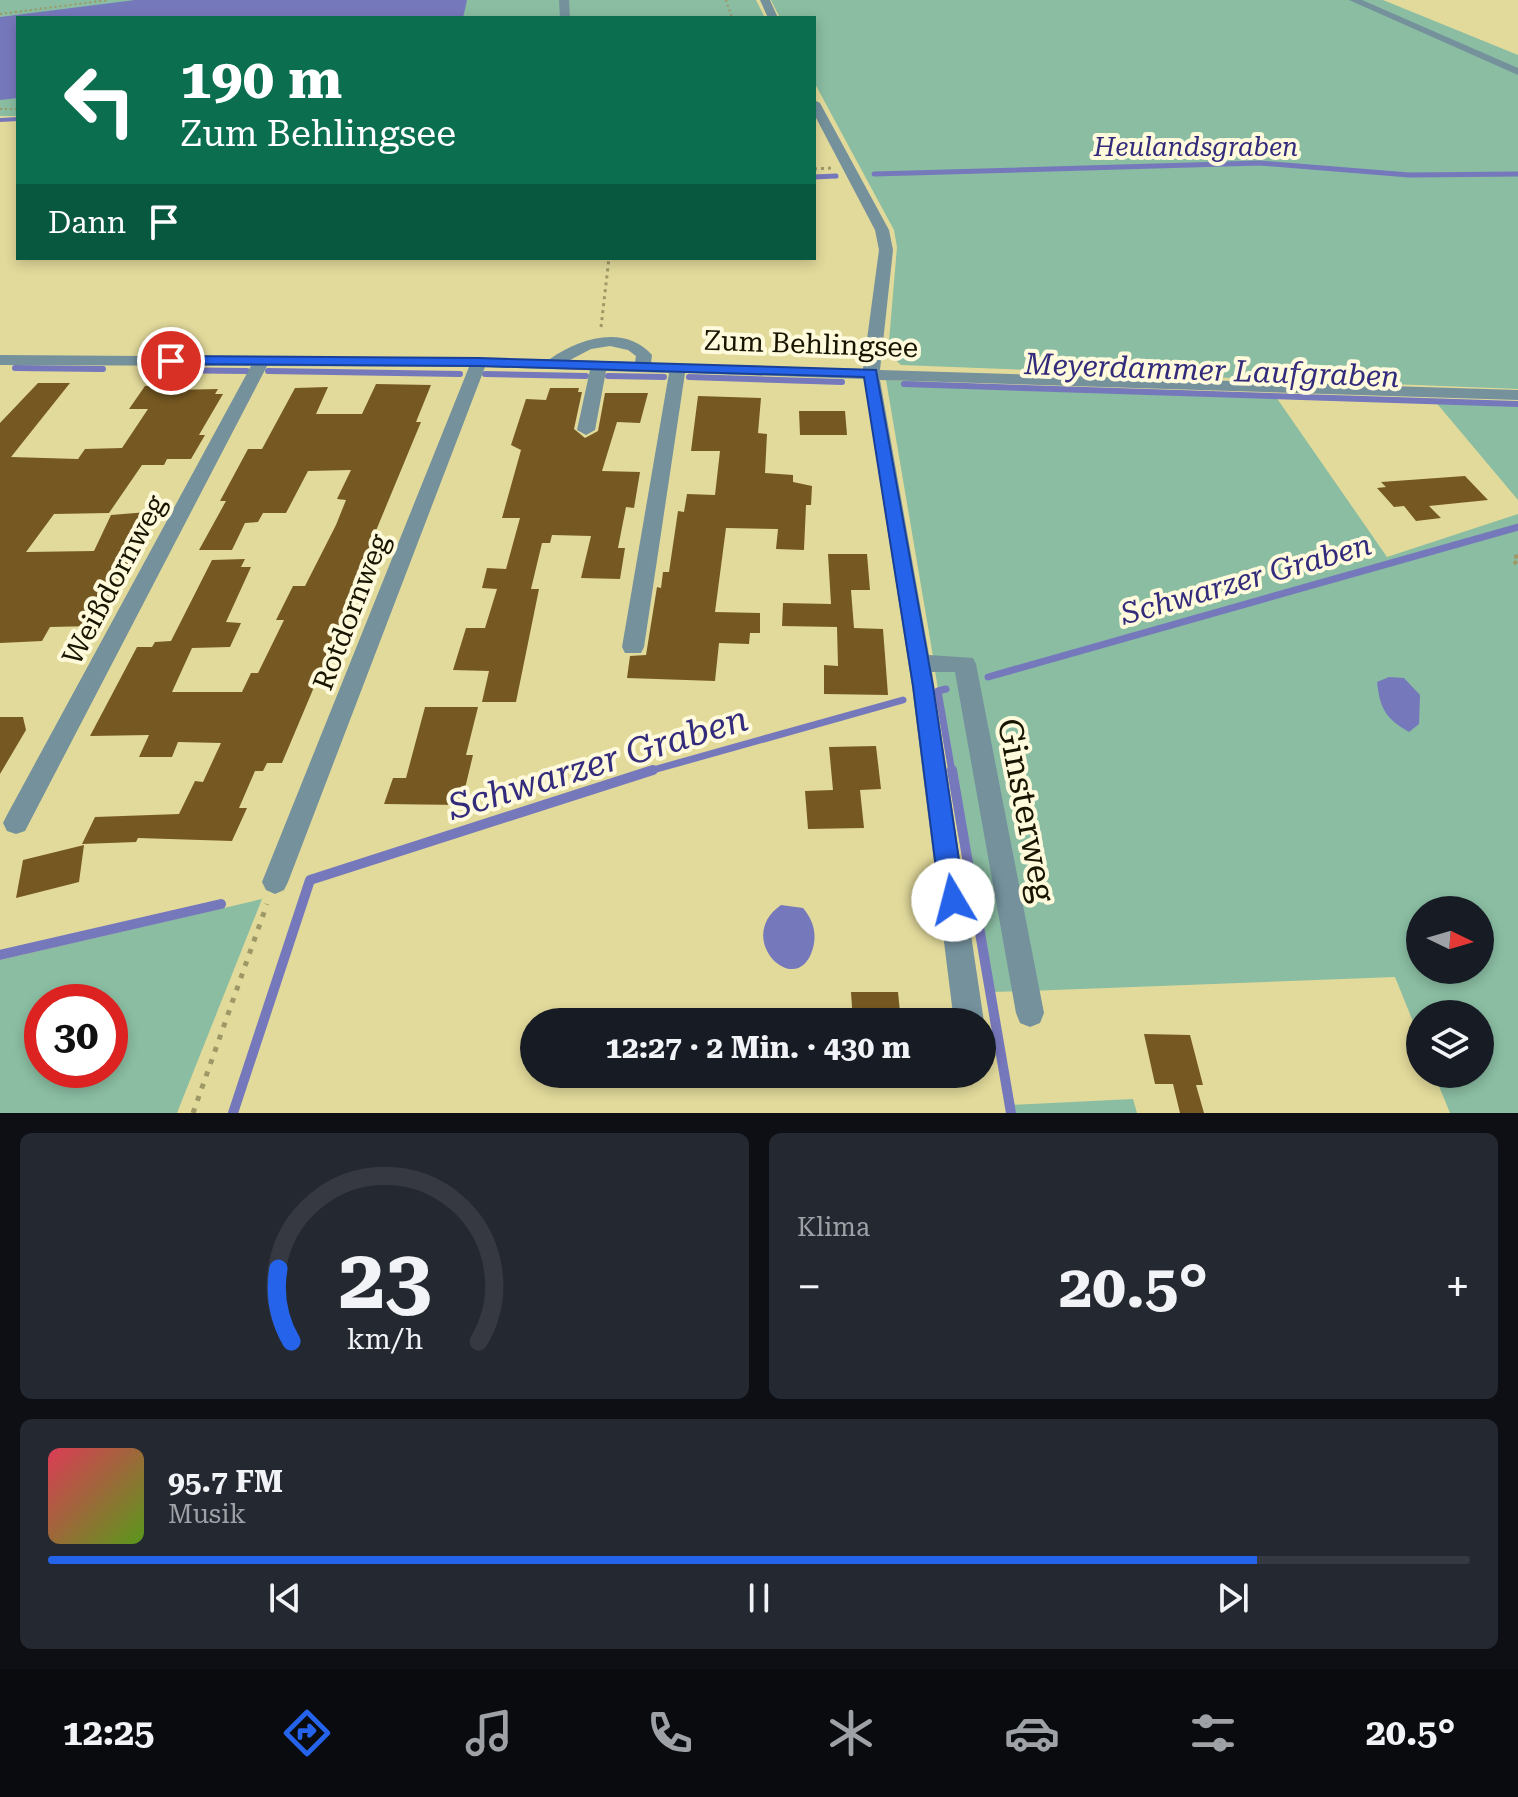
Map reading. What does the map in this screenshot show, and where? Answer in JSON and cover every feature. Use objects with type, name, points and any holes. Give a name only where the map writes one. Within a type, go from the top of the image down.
[{"type":"street","points":[[1354,0],[1518,72]]},
{"type":"street","points":[[816,107],[882,230],[886,250],[871,373],[919,663],[967,1008]]},
{"type":"street","points":[[553,365],[572,349],[599,343],[635,346],[644,355],[642,368]]},
{"type":"street","name":"Weißdornweg","points":[[16,823],[261,362]]},
{"type":"street","name":"Zum Behlingsee","points":[[2,363],[479,362],[1518,395]]},
{"type":"street","name":"Rotdornweg","points":[[275,882],[479,362]]},
{"type":"street","points":[[586,430],[599,366]]},
{"type":"street","name":"Zum Behlingsee","points":[[633,647],[678,369]]},
{"type":"street","name":"Ginsterweg","points":[[919,663],[965,664],[1030,1013]]},
{"type":"path","points":[[0,14],[108,0]]},
{"type":"path","points":[[599,343],[609,260]]},
{"type":"path","points":[[1518,556],[1512,558],[1518,566]]},
{"type":"path","points":[[193,1113],[268,903]]},
{"type":"green space","points":[[0,0],[756,0],[764,16],[16,16],[16,116],[0,116]]},
{"type":"green space","points":[[771,0],[1383,0],[1518,55],[1518,389],[901,365],[888,353],[897,247],[894,230],[816,86],[816,16],[779,16]]},
{"type":"green space","points":[[886,380],[1276,397],[1387,557],[1518,514],[1518,1113],[1450,1113],[1440,1088],[1494,1088],[1494,1000],[1406,1000],[1406,1004],[1395,977],[1028,991],[968,664],[934,662]]},
{"type":"green space","points":[[1434,400],[1518,402],[1518,500]]},
{"type":"green space","points":[[934,665],[964,666],[1023,991],[989,992]]},
{"type":"green space","points":[[262,899],[177,1113],[0,1113],[0,960]]},
{"type":"green space","points":[[1133,1099],[1137,1113],[1011,1113],[1010,1105]]},
{"type":"water","points":[[135,0],[467,0],[463,16],[16,16],[16,98],[0,100],[0,17]]},
{"type":"water","points":[[1389,677],[1404,678],[1420,695],[1419,724],[1409,732],[1390,718],[1382,706],[1377,682]]},
{"type":"water","points":[[781,905],[803,908],[813,927],[813,948],[805,963],[795,969],[783,967],[773,960],[766,948],[763,934],[768,919]]},
{"type":"building","points":[[38,383],[70,383],[11,457],[78,459],[85,449],[122,448],[148,409],[129,409],[145,386],[173,386],[171,390],[218,389],[215,394],[223,394],[199,435],[205,435],[191,459],[167,459],[164,465],[142,465],[109,513],[54,514],[26,552],[94,551],[111,515],[160,511],[126,578],[120,579],[94,626],[50,627],[42,641],[0,643],[0,423]]},
{"type":"building","points":[[376,384],[431,385],[416,422],[421,422],[375,533],[379,533],[282,763],[267,763],[263,771],[255,771],[239,808],[247,808],[232,841],[138,838],[136,842],[82,844],[95,817],[179,814],[195,781],[203,782],[221,743],[178,742],[172,757],[139,757],[149,735],[90,736],[137,647],[152,647],[155,642],[171,641],[212,560],[245,559],[241,567],[251,567],[226,622],[241,623],[230,647],[192,648],[172,692],[242,692],[251,673],[258,673],[284,620],[276,620],[293,586],[305,586],[336,525],[346,500],[337,499],[351,470],[308,471],[286,513],[263,513],[258,522],[245,523],[232,550],[199,550],[226,501],[220,501],[248,449],[262,449],[295,388],[328,387],[316,414],[362,414]]},
{"type":"building","points":[[550,388],[579,388],[578,392],[582,392],[574,429],[585,438],[598,431],[605,393],[648,393],[640,423],[617,422],[602,471],[640,472],[634,508],[626,507],[618,548],[625,548],[620,579],[581,578],[591,536],[552,535],[550,543],[542,543],[531,589],[539,589],[516,702],[482,702],[489,671],[453,670],[466,628],[485,628],[497,589],[482,588],[487,568],[506,569],[520,518],[502,518],[521,450],[511,445],[526,399],[546,400]]},
{"type":"building","points":[[698,396],[761,398],[758,433],[767,434],[765,473],[793,475],[793,482],[812,486],[811,505],[806,505],[804,550],[776,549],[778,529],[726,528],[715,612],[760,613],[760,633],[750,633],[749,644],[719,643],[715,681],[627,678],[630,656],[646,655],[657,587],[661,588],[663,572],[669,572],[678,511],[684,512],[687,494],[715,495],[720,451],[691,451]]},
{"type":"building","points":[[799,411],[845,411],[847,435],[800,435]]},
{"type":"building","points":[[1465,476],[1488,500],[1429,506],[1441,518],[1416,521],[1404,506],[1394,507],[1377,488],[1386,487],[1381,482]]},
{"type":"building","points":[[828,554],[867,554],[870,590],[851,590],[854,628],[883,629],[888,695],[824,694],[824,665],[838,666],[837,627],[782,626],[783,603],[831,604]]},
{"type":"building","points":[[425,707],[478,707],[466,755],[473,755],[461,805],[384,804],[393,778],[406,778]]},
{"type":"building","points":[[0,717],[23,717],[26,730],[0,774]]},
{"type":"building","points":[[876,746],[881,789],[860,790],[864,828],[808,829],[805,791],[833,790],[829,747]]},
{"type":"building","points":[[84,845],[79,882],[16,898],[23,860]]},
{"type":"building","points":[[851,992],[898,992],[900,1008],[852,1008]]},
{"type":"building","points":[[1144,1034],[1190,1035],[1203,1085],[1196,1085],[1204,1113],[1180,1113],[1173,1084],[1155,1084]]},
{"type":"waterway","name":"Heulandsgraben","points":[[0,120],[16,119]]},
{"type":"waterway","name":"Heulandsgraben","points":[[874,174],[1260,163],[1409,175],[1518,174]]},
{"type":"waterway","name":"Heulandsgraben","points":[[816,177],[836,176]]},
{"type":"waterway","name":"Meyerdammer Laufgraben","points":[[15,368],[103,369]]},
{"type":"waterway","name":"Meyerdammer Laufgraben","points":[[149,370],[247,371]]},
{"type":"waterway","name":"Meyerdammer Laufgraben","points":[[268,371],[460,374]]},
{"type":"waterway","name":"Meyerdammer Laufgraben","points":[[485,374],[586,376]]},
{"type":"waterway","name":"Meyerdammer Laufgraben","points":[[608,376],[664,377]]},
{"type":"waterway","name":"Meyerdammer Laufgraben","points":[[689,377],[842,382]]},
{"type":"waterway","name":"Meyerdammer Laufgraben","points":[[904,384],[1518,404]]},
{"type":"waterway","name":"Schwarzer Graben","points":[[988,677],[1518,527]]},
{"type":"waterway","points":[[946,689],[938,691],[952,772]]},
{"type":"waterway","name":"Schwarzer Graben","points":[[652,770],[903,700]]},
{"type":"waterway","name":"Schwarzer Graben","points":[[233,1113],[310,880],[652,770]]},
{"type":"waterway","name":"Schwarzer Graben","points":[[646,772],[652,770]]},
{"type":"waterway","points":[[952,770],[1011,1113]]},
{"type":"waterway","name":"Schwarzer Graben","points":[[0,955],[221,904]]},
{"type":"route","points":[[171,361],[479,362],[871,373],[923,686],[953,900]]}]
